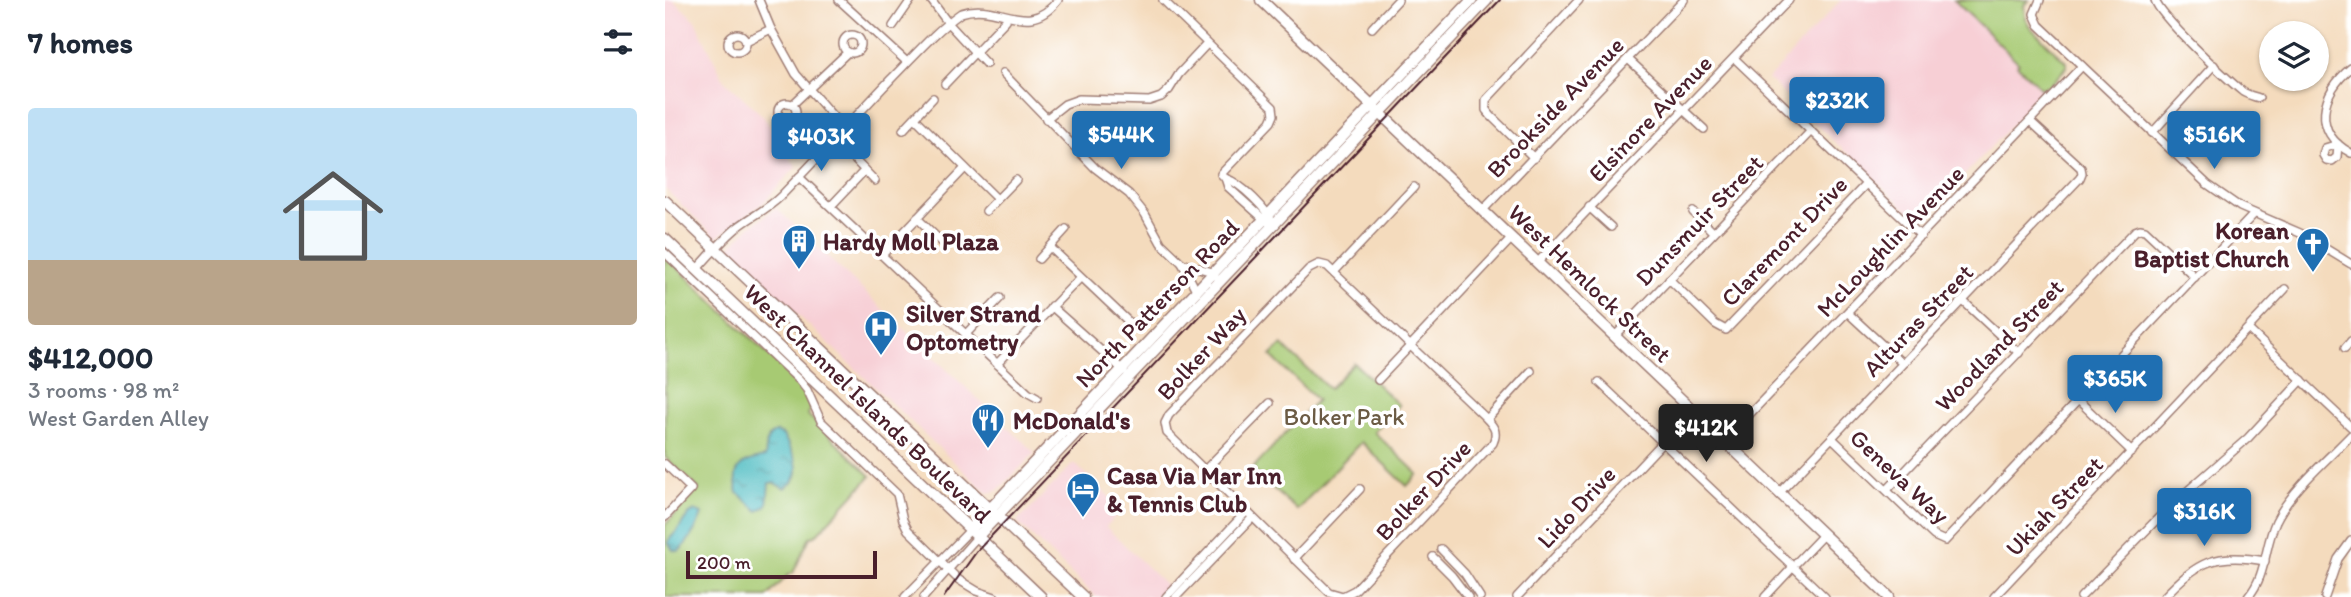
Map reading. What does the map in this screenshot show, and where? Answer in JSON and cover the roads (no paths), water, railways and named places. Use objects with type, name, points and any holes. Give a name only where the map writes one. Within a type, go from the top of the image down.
[{"type":"street","points":[[760,0],[771,29],[790,65],[844,129]]},
{"type":"street","points":[[839,0],[907,62]]},
{"type":"street","points":[[893,26],[911,0]]},
{"type":"street","points":[[931,0],[986,64]]},
{"type":"street","points":[[697,269],[737,228],[776,201],[907,62],[965,10],[983,4],[995,5],[1028,16],[1042,13],[1058,0]]},
{"type":"street","points":[[1163,0],[1272,104],[1274,115],[1271,122],[1223,176],[1234,181],[1269,220]]},
{"type":"street","name":"West Hemlock Street","points":[[1261,0],[1889,597]]},
{"type":"street","points":[[1372,28],[1398,0]]},
{"type":"street","points":[[1376,109],[1472,0]]},
{"type":"street","points":[[1376,109],[1487,0]]},
{"type":"street","points":[[1534,158],[1486,110],[1486,100],[1580,0]]},
{"type":"street","name":"Brookside Avenue","points":[[1483,210],[1684,0]]},
{"type":"street","name":"Elsinore Avenue","points":[[1538,262],[1789,0]]},
{"type":"street","points":[[2040,0],[2034,14],[2043,29],[2207,184],[2254,214],[2300,233],[2351,264]]},
{"type":"street","points":[[2155,0],[2164,15],[2244,93],[2259,97]]},
{"type":"street","points":[[946,84],[1006,20]]},
{"type":"street","points":[[746,41],[771,29]]},
{"type":"street","points":[[1046,119],[1061,106],[1079,99],[1149,101],[1161,97],[1207,44]]},
{"type":"street","points":[[793,104],[848,52]]},
{"type":"street","points":[[1734,58],[1921,236]]},
{"type":"street","points":[[1629,59],[1704,129]]},
{"type":"street","points":[[2152,133],[2214,65]]},
{"type":"street","name":"McLoughlin Avenue","points":[[1724,441],[2082,66]]},
{"type":"street","points":[[2351,68],[2332,89],[2325,109],[2326,126],[2338,144],[2351,153]]},
{"type":"street","points":[[1003,73],[1095,169],[1129,194],[1145,214],[1161,243],[1182,263],[1197,292]]},
{"type":"street","points":[[903,130],[933,99]]},
{"type":"street","name":"North Patterson Road","points":[[974,533],[1376,109]]},
{"type":"street","points":[[915,118],[997,199]]},
{"type":"street","name":"Alturas Street","points":[[1779,493],[2076,183],[2082,173],[2081,168],[2030,121]]},
{"type":"street","name":"Dunsmuir Street","points":[[1615,337],[1811,131]]},
{"type":"street","points":[[852,157],[875,181]]},
{"type":"street","points":[[883,254],[965,168]]},
{"type":"street","points":[[831,206],[865,171]]},
{"type":"street","points":[[799,177],[1028,393],[1037,398]]},
{"type":"street","points":[[986,211],[1016,180]]},
{"type":"street","name":"Claremont Drive","points":[[1669,279],[1714,324],[1726,330],[1866,184]]},
{"type":"street","points":[[1334,272],[1414,187]]},
{"type":"street","name":"West Channel Islands Boulevard","points":[[665,201],[1083,597]]},
{"type":"street","points":[[1589,207],[1611,227]]},
{"type":"street","points":[[1693,212],[1713,232]]},
{"type":"street","points":[[2132,452],[2077,399],[2254,214]]},
{"type":"street","points":[[917,218],[946,246]]},
{"type":"street","points":[[1039,259],[1066,229]]},
{"type":"street","name":"Woodland Street","points":[[1887,490],[2133,233],[2140,229],[2145,230],[2195,277]]},
{"type":"street","points":[[1378,380],[1512,237]]},
{"type":"street","name":"West Channel Islands Boulevard","points":[[665,239],[1041,597]]},
{"type":"street","points":[[1051,248],[1130,323]]},
{"type":"street","points":[[665,253],[799,380],[807,390],[821,421],[897,494],[908,530],[939,562],[971,588],[995,597]]},
{"type":"street","points":[[1182,263],[1209,271],[1217,278]]},
{"type":"street","name":"Bolker Way","points":[[1249,515],[1167,433],[1165,423],[1169,415],[1309,269],[1319,264],[1334,272]]},
{"type":"street","name":"Bolker Drive","points":[[1249,515],[1334,594],[1343,596],[1355,590],[1493,443],[1495,429],[1486,419],[1334,272]]},
{"type":"street","points":[[997,364],[1080,278]]},
{"type":"street","name":"North Patterson Road","points":[[1126,373],[1197,292],[1217,278]]},
{"type":"street","name":"Ukiah Street","points":[[1994,597],[2285,289]]},
{"type":"street","points":[[966,334],[1000,298]]},
{"type":"street","points":[[1963,301],[2018,353]]},
{"type":"street","points":[[1051,306],[1126,373]]},
{"type":"street","points":[[1848,313],[1902,363]]},
{"type":"street","points":[[2248,329],[2351,427]]},
{"type":"street","points":[[2345,348],[2351,341]]},
{"type":"street","points":[[1486,419],[1531,370]]},
{"type":"street","points":[[2081,597],[2168,508],[2248,438],[2302,380]]},
{"type":"street","points":[[1599,382],[1665,440],[1795,564],[1825,597]]},
{"type":"street","name":"Geneva Way","points":[[1832,438],[1943,542],[2077,399]]},
{"type":"street","points":[[1204,471],[1270,402]]},
{"type":"street","name":"Lido Drive","points":[[1517,597],[1693,411]]},
{"type":"street","points":[[2248,597],[2258,583],[2272,531],[2283,509],[2351,435]]},
{"type":"street","points":[[665,464],[691,489],[665,517]]},
{"type":"street","points":[[1294,559],[1360,489]]},
{"type":"street","points":[[1167,597],[1249,515]]},
{"type":"street","points":[[1176,597],[1249,515]]},
{"type":"street","points":[[905,597],[939,562],[974,533]]},
{"type":"street","points":[[924,597],[949,571],[974,533]]},
{"type":"street","points":[[1765,597],[1823,535]]},
{"type":"street","points":[[2325,597],[2338,559],[2351,541]]},
{"type":"street","points":[[1441,549],[1465,574],[1480,597]]},
{"type":"street","points":[[2164,597],[2187,574],[2207,561],[2230,556],[2265,561]]},
{"type":"street","points":[[1433,557],[1458,582],[1468,597]]},
{"type":"water","points":[[776,432],[783,435],[794,456],[796,477],[784,488],[769,483],[767,505],[758,511],[738,493],[737,471],[745,463],[765,457],[768,439]]},
{"type":"water","points":[[695,511],[702,514],[696,528],[679,551],[673,550],[669,540],[687,516]]},
{"type":"railway","points":[[944,597],[977,551],[1500,0]]},
{"type":"place","name":"Hardy Moll Plaza","points":[[799,271]]},
{"type":"place","name":"Korean Baptist Church","points":[[2313,274]]},
{"type":"place","name":"Silver Strand Optometry","points":[[881,357]]},
{"type":"place","name":"McDonald's","points":[[988,450]]},
{"type":"place","name":"Casa Via Mar Inn & Tennis Club","points":[[1083,519]]},
{"type":"park label","name":"Bolker Park","points":[[1344,416]]}]
